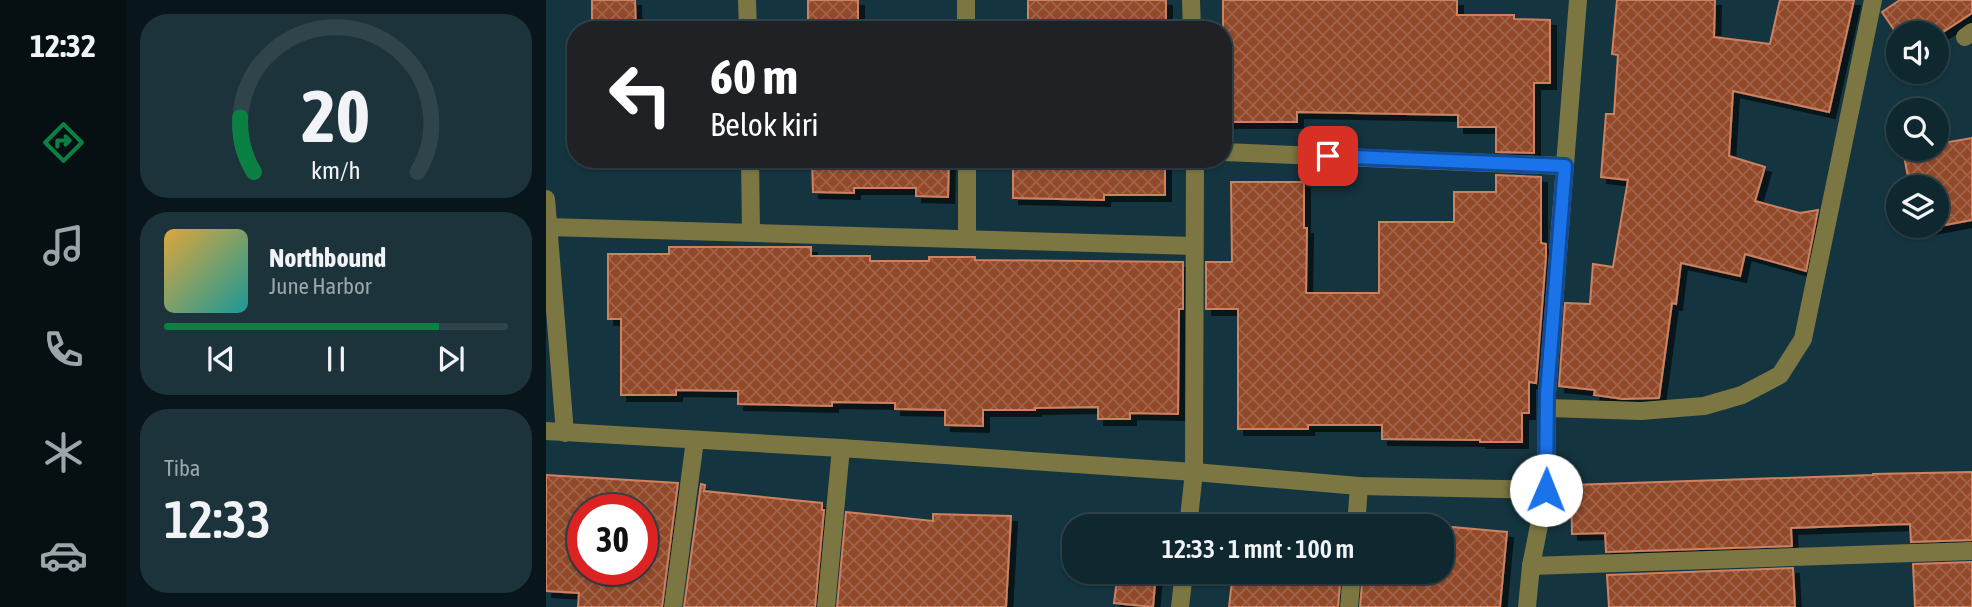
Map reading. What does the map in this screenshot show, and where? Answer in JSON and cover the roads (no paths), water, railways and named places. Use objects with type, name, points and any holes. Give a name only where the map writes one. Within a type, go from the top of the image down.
[{"type":"street","points":[[747,0],[748,21]]},
{"type":"street","points":[[966,0],[966,21]]},
{"type":"street","points":[[1191,0],[1192,21]]},
{"type":"street","points":[[1527,607],[1531,566],[1546,490],[1547,393],[1578,0]]},
{"type":"street","points":[[1548,408],[1641,411],[1704,406],[1742,395],[1780,375],[1803,339],[1873,0]]},
{"type":"street","points":[[1232,152],[1565,166]]},
{"type":"street","points":[[750,168],[751,232]]},
{"type":"street","points":[[967,168],[967,239]]},
{"type":"street","points":[[1189,514],[1194,472],[1195,168]]},
{"type":"street","points":[[546,199],[565,433]]},
{"type":"street","points":[[548,226],[1194,246]]},
{"type":"street","points":[[546,431],[841,448],[1359,486],[1546,490]]},
{"type":"street","points":[[673,607],[695,440]]},
{"type":"street","points":[[826,607],[841,448]]},
{"type":"street","points":[[1357,514],[1359,486]]},
{"type":"street","points":[[1531,566],[1972,551]]},
{"type":"street","points":[[1180,607],[1183,584]]},
{"type":"street","points":[[1349,607],[1351,584]]}]
